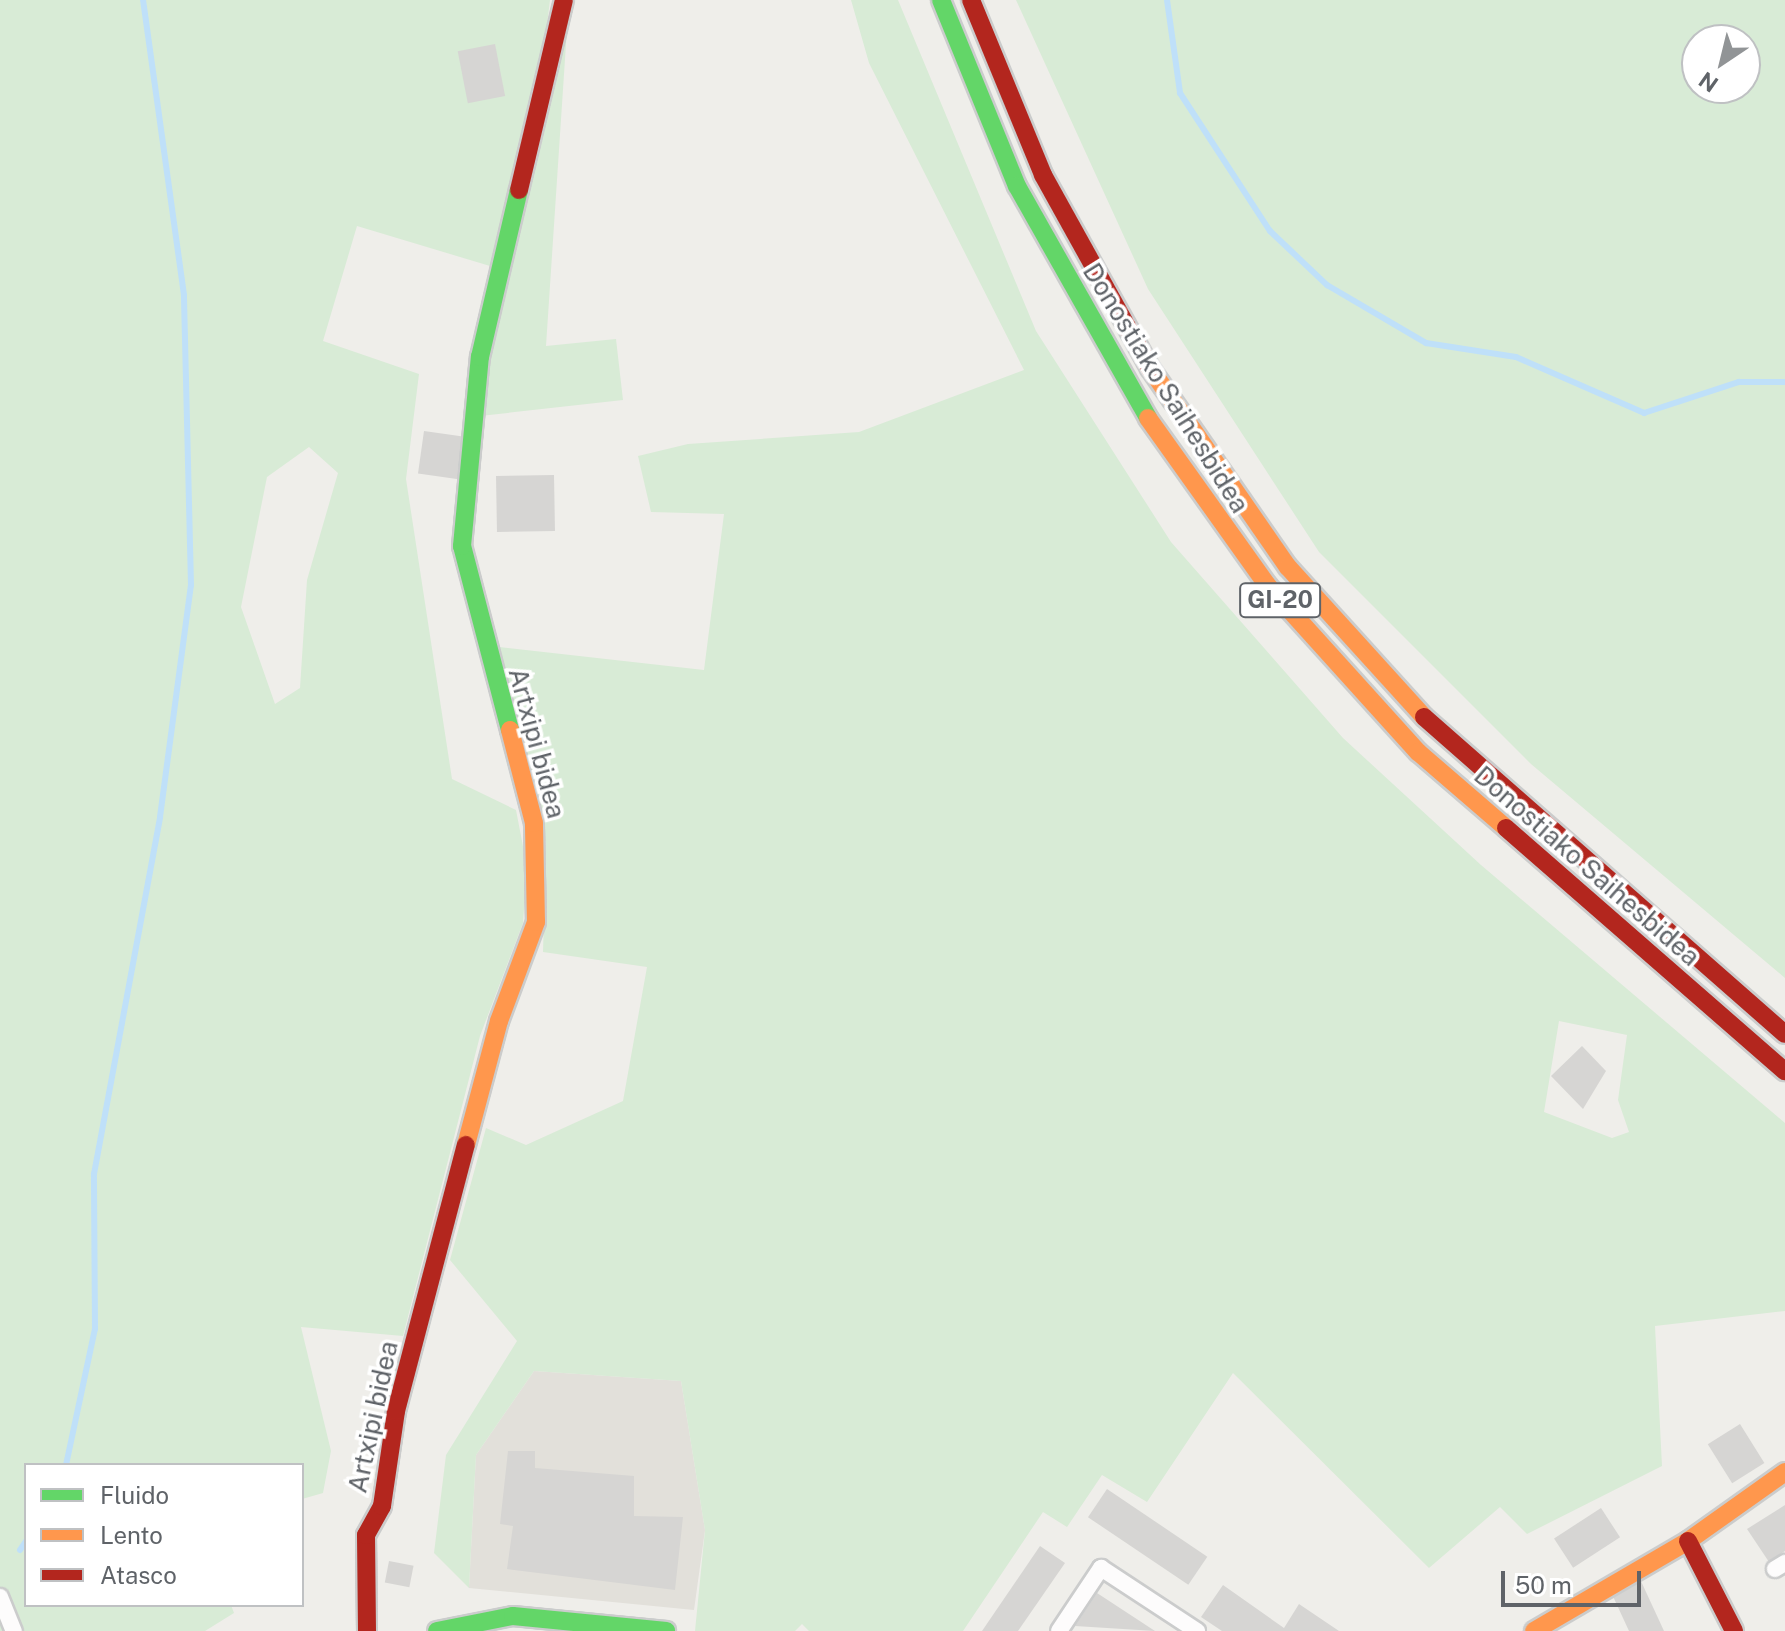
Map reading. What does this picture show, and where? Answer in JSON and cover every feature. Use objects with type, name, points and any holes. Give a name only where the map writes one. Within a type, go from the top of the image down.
[{"type":"main road","name":"Artxipi bidea","points":[[367,1631],[361,1570],[366,1535],[382,1506],[396,1411],[499,1021],[536,922],[534,823],[462,546],[480,357],[564,0]]},
{"type":"main road","name":"Donostiako Saihesbidea","points":[[941,0],[992,131],[1085,316],[1168,450],[1267,585],[1439,772],[1785,1071]]},
{"type":"main road","name":"Donostiako Saihesbidea","points":[[971,0],[1043,175],[1110,303],[1191,436],[1288,567],[1438,732],[1785,1034]]},
{"type":"main road","points":[[1534,1631],[1688,1541],[1785,1472]]},
{"type":"main road","points":[[1688,1541],[1734,1631]]},
{"type":"main road","points":[[437,1631],[513,1616],[666,1631]]},
{"type":"street","points":[[1059,1631],[1101,1568],[1197,1631]]},
{"type":"street","points":[[0,1597],[14,1631]]},
{"type":"shaded area","points":[[534,1371],[681,1381],[705,1530],[694,1610],[469,1588],[476,1455]]},
{"type":"green space","points":[[0,0],[550,0],[537,108],[490,266],[357,226],[323,341],[419,374],[406,479],[452,779],[516,810],[527,867],[523,923],[480,1036],[403,1336],[301,1327],[331,1451],[323,1493],[304,1498],[304,1463],[24,1463],[24,1607],[232,1607],[234,1613],[205,1631],[0,1631]],"holes":[[[309,447],[338,473],[307,580],[300,688],[275,704],[241,607],[267,477]]]},
{"type":"green space","points":[[851,0],[898,0],[1036,331],[1171,542],[1343,738],[1481,865],[1785,1123],[1785,1311],[1655,1326],[1662,1466],[1527,1534],[1500,1507],[1429,1568],[1233,1373],[1147,1502],[1102,1475],[1067,1527],[1043,1512],[963,1631],[809,1631],[802,1624],[795,1631],[695,1631],[705,1530],[681,1381],[534,1371],[476,1455],[469,1588],[434,1553],[446,1455],[517,1341],[450,1260],[486,1128],[526,1145],[623,1101],[647,967],[543,952],[546,843],[491,646],[704,670],[724,514],[651,512],[638,456],[688,444],[859,432],[1024,370],[869,63]],"holes":[[[1559,1021],[1627,1035],[1618,1100],[1629,1132],[1612,1138],[1544,1112]]]},
{"type":"green space","points":[[1016,0],[1785,0],[1785,978],[1531,764],[1319,552],[1148,289]]},
{"type":"green space","points":[[567,29],[546,346],[616,339],[623,400],[480,416],[486,361]]},
{"type":"building","points":[[495,44],[505,96],[468,103],[458,51]]},
{"type":"building","points":[[424,431],[465,437],[459,479],[418,474]]},
{"type":"building","points":[[554,475],[555,531],[497,532],[496,476]]},
{"type":"building","points":[[1582,1046],[1606,1071],[1583,1109],[1551,1076]]},
{"type":"building","points":[[1740,1424],[1764,1463],[1732,1483],[1708,1444]]},
{"type":"building","points":[[508,1451],[535,1451],[535,1468],[634,1476],[634,1516],[683,1517],[675,1590],[507,1569],[513,1526],[500,1524]]},
{"type":"building","points":[[1107,1489],[1207,1557],[1188,1585],[1088,1517]]},
{"type":"building","points":[[1785,1505],[1785,1551],[1769,1562],[1747,1529]]},
{"type":"building","points":[[1601,1508],[1620,1537],[1573,1568],[1554,1538]]},
{"type":"building","points":[[1040,1546],[1065,1563],[1018,1631],[982,1631]]},
{"type":"building","points":[[389,1561],[414,1566],[409,1587],[385,1583]]},
{"type":"building","points":[[1640,1579],[1664,1631],[1629,1631],[1611,1592]]},
{"type":"building","points":[[1223,1585],[1284,1628],[1299,1604],[1339,1631],[1222,1631],[1201,1617]]},
{"type":"building","points":[[1097,1593],[1155,1631],[1075,1626]]},
{"type":"waterway","points":[[66,1463],[95,1329],[94,1174],[160,817],[191,585],[184,295],[143,0]]},
{"type":"waterway","points":[[1167,0],[1180,93],[1270,231],[1327,285],[1426,343],[1516,357],[1644,413],[1739,382],[1785,382]]},
{"type":"waterway","points":[[20,1550],[24,1544]]},
{"type":"traffic: fast","points":[[941,0],[1017,186],[1148,418]]},
{"type":"traffic: fast","points":[[510,730],[462,546],[480,357],[519,190]]},
{"type":"traffic: fast","points":[[437,1631],[513,1616],[666,1631]]},
{"type":"traffic: slow","points":[[1150,368],[1288,567],[1424,717]]},
{"type":"traffic: slow","points":[[1148,418],[1267,585],[1418,752],[1506,828]]},
{"type":"traffic: slow","points":[[466,1145],[499,1021],[536,922],[534,823],[510,730]]},
{"type":"traffic: slow","points":[[1534,1631],[1688,1541],[1785,1472]]},
{"type":"traffic: jam","points":[[519,190],[564,0]]},
{"type":"traffic: jam","points":[[971,0],[1043,175],[1150,368]]},
{"type":"traffic: jam","points":[[1424,717],[1785,1034]]},
{"type":"traffic: jam","points":[[1506,828],[1785,1071]]},
{"type":"traffic: jam","points":[[367,1631],[366,1535],[382,1506],[396,1411],[466,1145]]},
{"type":"traffic: jam","points":[[1688,1541],[1734,1631]]}]
